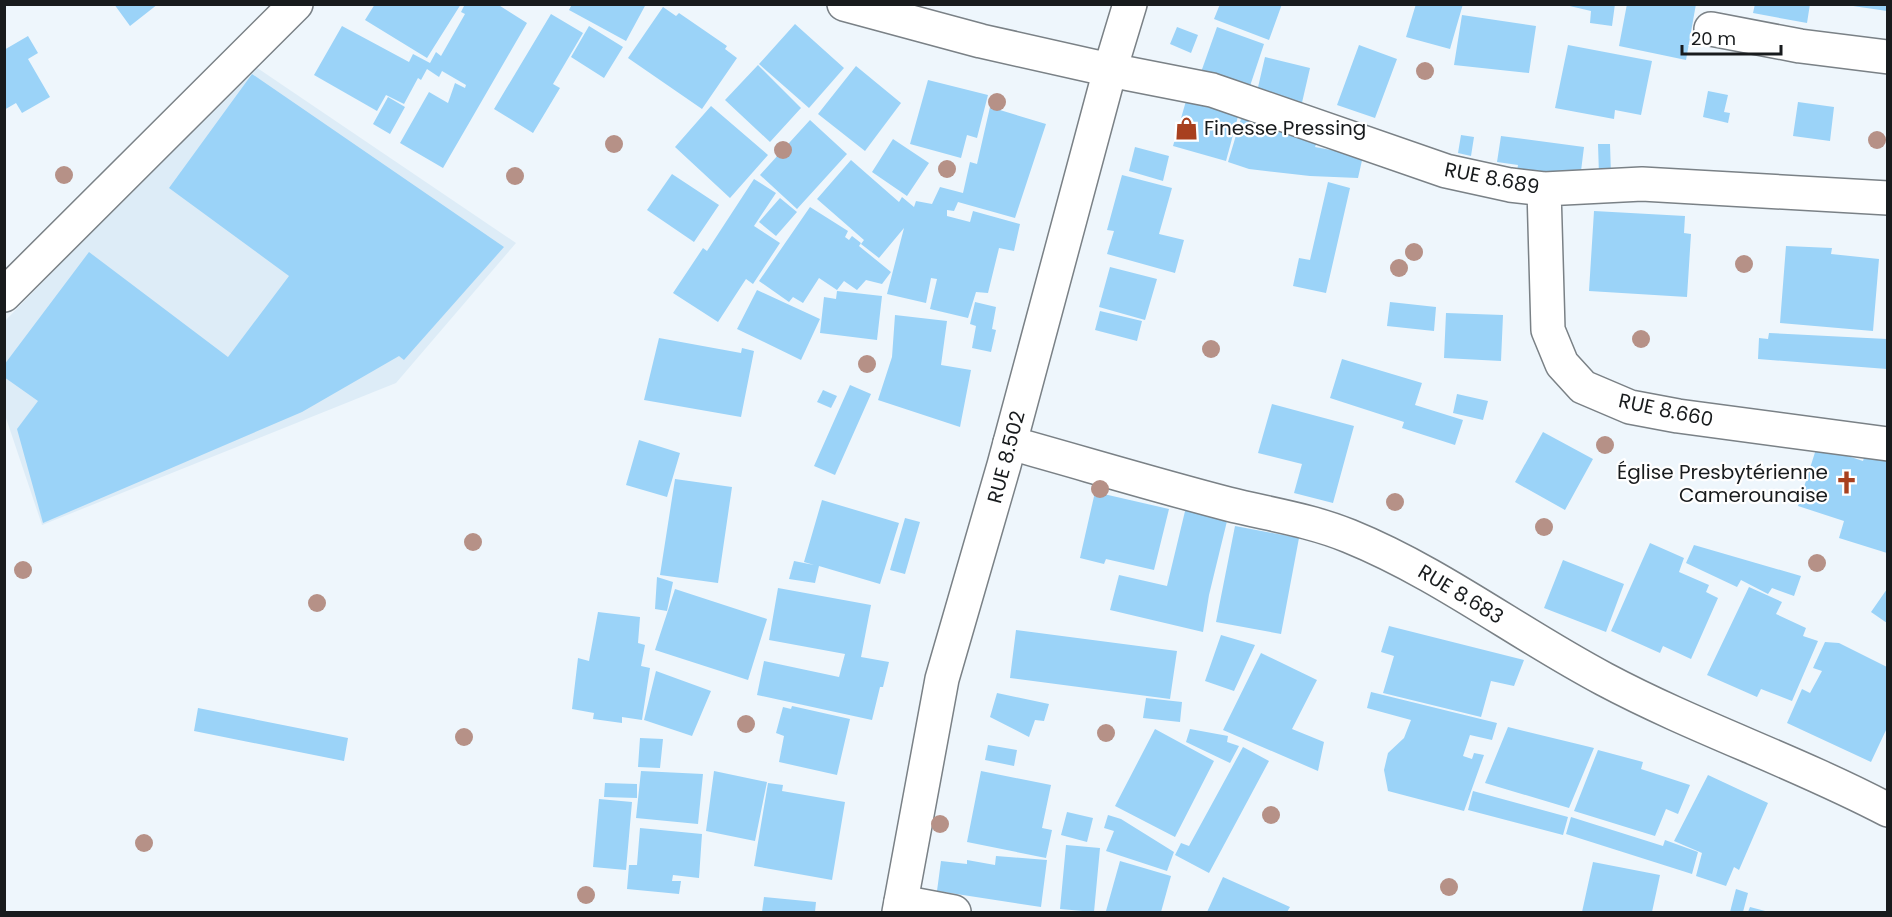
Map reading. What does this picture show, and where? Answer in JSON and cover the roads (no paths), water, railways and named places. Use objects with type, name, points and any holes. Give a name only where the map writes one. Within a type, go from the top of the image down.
[{"type":"street","points":[[4,295],[296,4]]},
{"type":"street","name":"RUE 8.689","points":[[844,4],[981,41],[1212,90],[1446,171],[1510,185],[1544,189],[1642,184],[1887,198]]},
{"type":"street","name":"RUE 8.502","points":[[900,908],[942,679],[1010,443],[1110,70],[1130,4]]},
{"type":"street","points":[[1712,29],[1800,46],[1887,57]]},
{"type":"street","name":"RUE 8.660","points":[[1544,189],[1548,330],[1562,364],[1583,387],[1640,409],[1887,444]]},
{"type":"street","name":"RUE 8.683","points":[[1010,443],[1229,504],[1301,520],[1347,535],[1397,557],[1447,584],[1602,679],[1682,718],[1791,763],[1887,810]]},
{"type":"street","points":[[900,908],[954,912]]},
{"type":"place","name":"Finesse Pressing","points":[[1186,128]]},
{"type":"place","name":"Église Presbytérienne Camerounaise","points":[[1846,483]]}]
